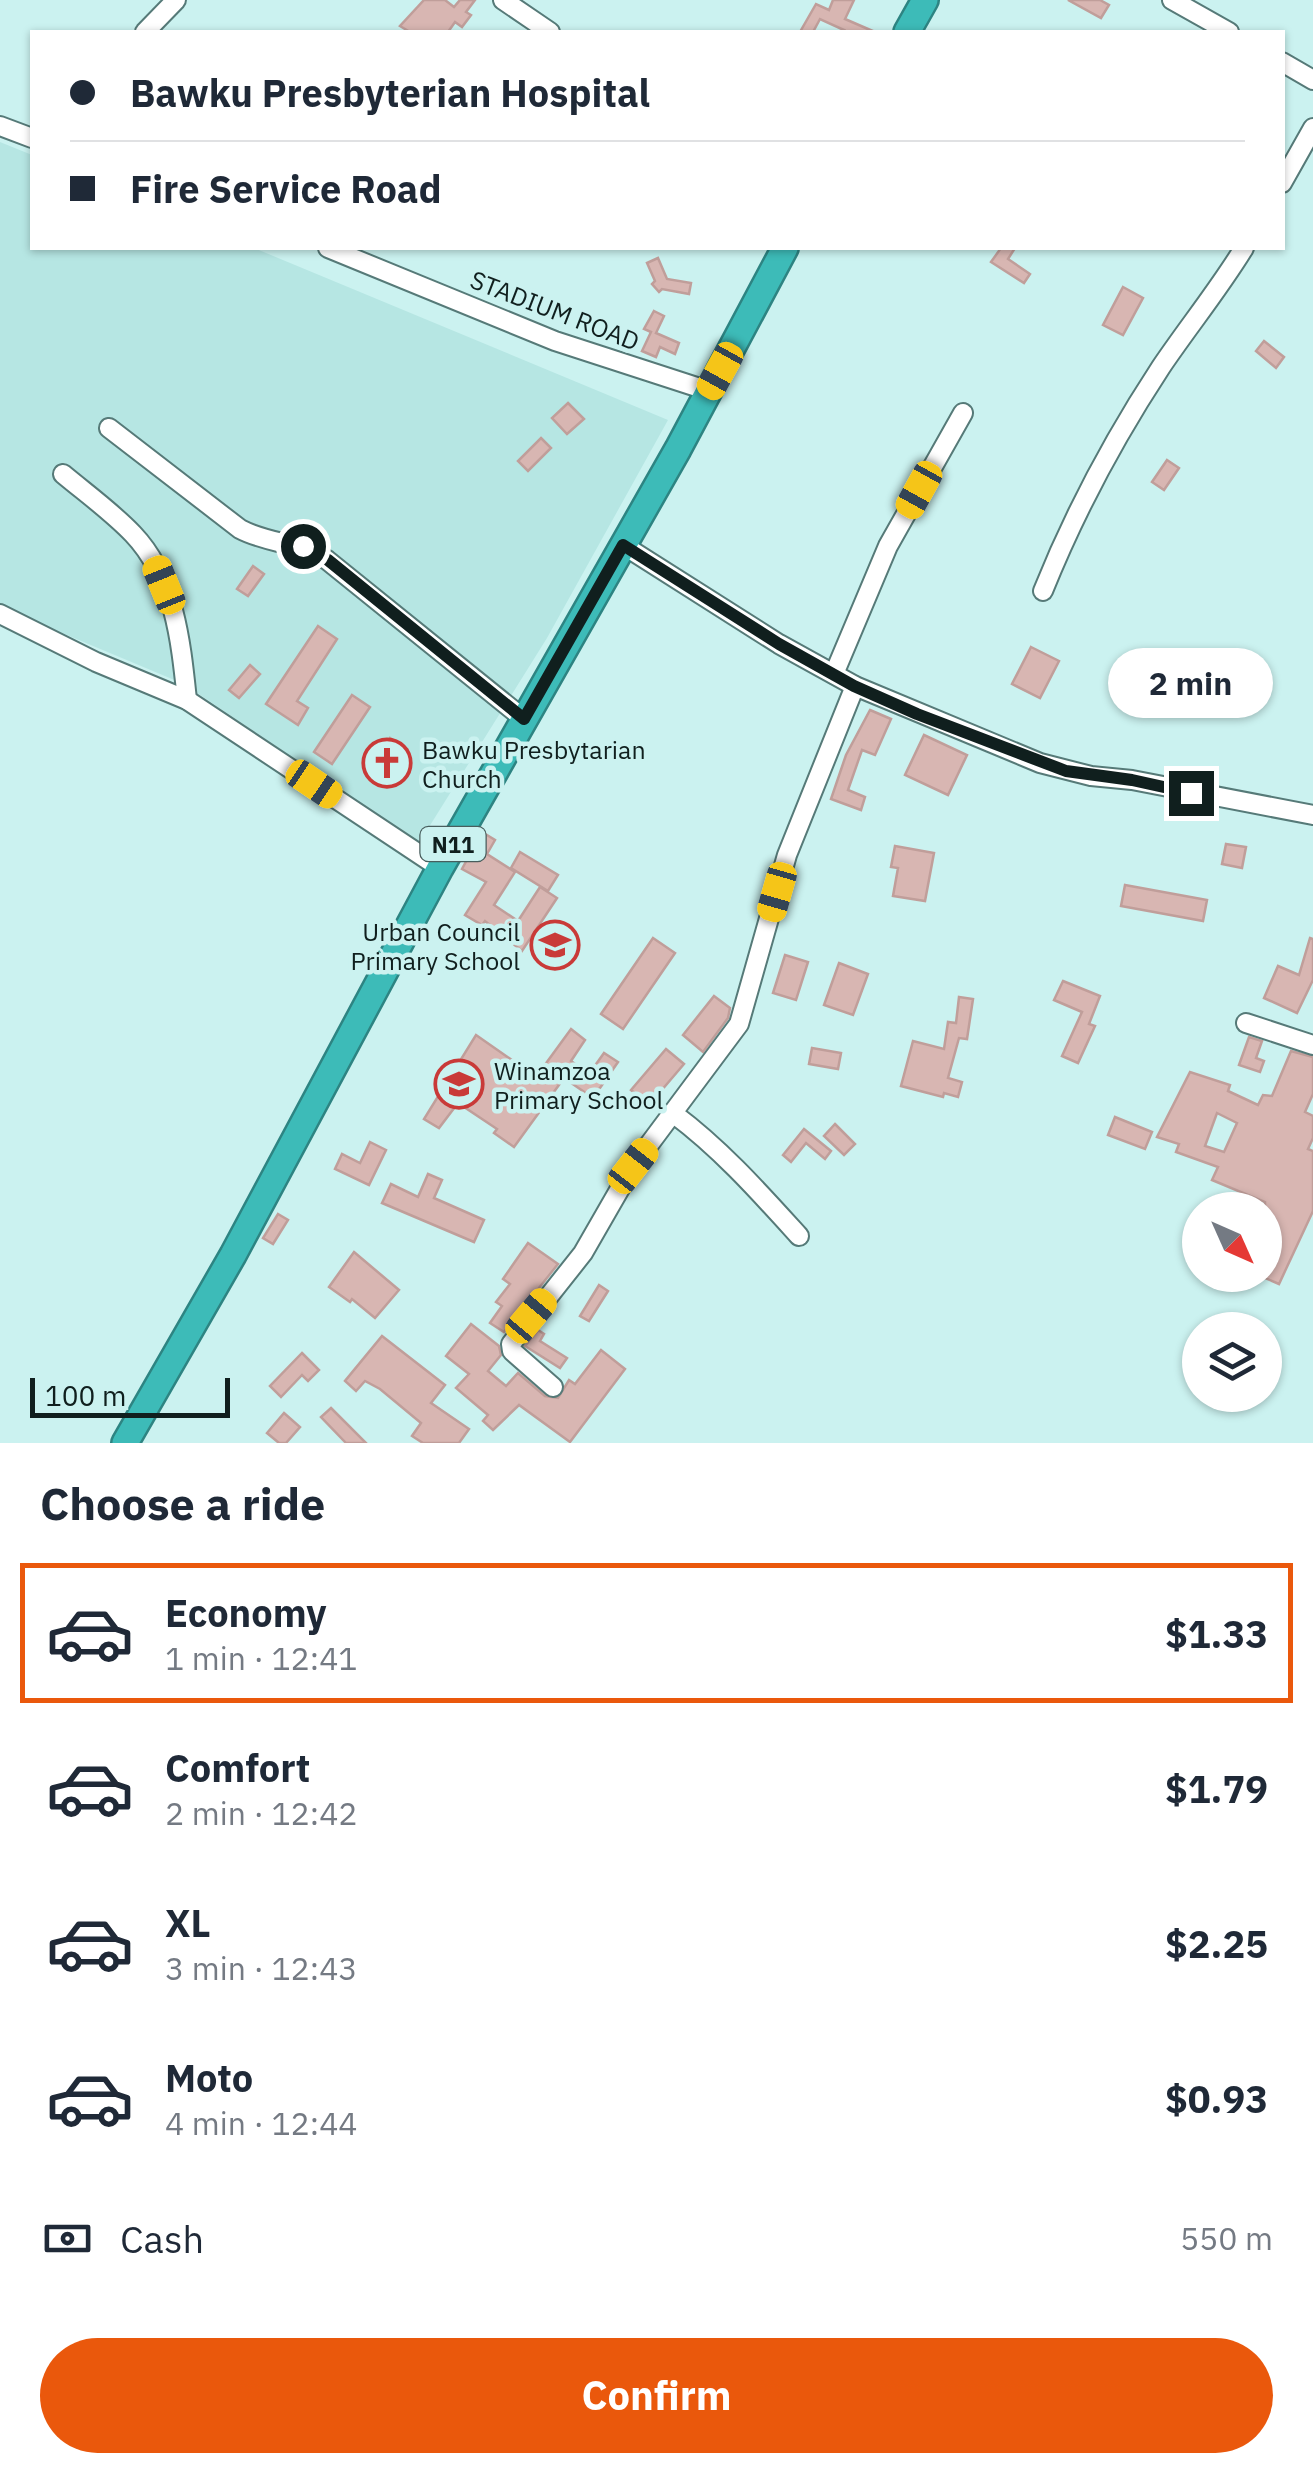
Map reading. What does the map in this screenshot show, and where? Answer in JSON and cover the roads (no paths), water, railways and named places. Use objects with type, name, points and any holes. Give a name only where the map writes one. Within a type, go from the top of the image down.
[{"type":"highway","points":[[908,30],[925,0]]},
{"type":"highway","name":"N11","points":[[126,1443],[302,1130],[440,868],[785,250]]},
{"type":"street","points":[[503,0],[547,30]]},
{"type":"street","points":[[1172,0],[1226,30]]},
{"type":"street","points":[[147,30],[174,1]]},
{"type":"street","points":[[1285,64],[1313,80]]},
{"type":"street","points":[[0,126],[30,137]]},
{"type":"street","points":[[1285,178],[1313,128]]},
{"type":"street","name":"STADIUM ROAD","points":[[334,250],[555,341],[709,391]]},
{"type":"street","points":[[1043,591],[1067,532],[1141,401],[1243,250]]},
{"type":"street","points":[[834,674],[888,546],[963,412]]},
{"type":"street","points":[[109,428],[240,529],[255,537],[303,546],[328,560],[524,719]]},
{"type":"street","points":[[63,474],[136,537],[155,563],[181,640],[187,700]]},
{"type":"street","points":[[623,545],[854,686],[917,714],[1066,771],[1313,815]]},
{"type":"street","points":[[0,614],[96,662],[187,700],[440,868]]},
{"type":"street","points":[[553,1387],[512,1351],[511,1344],[583,1253],[628,1173],[743,1016],[787,855],[854,686]]},
{"type":"street","points":[[1246,1023],[1313,1045]]},
{"type":"street","points":[[674,1114],[740,1171],[799,1236]]},
{"type":"place","name":"Bawku Presbytarian Church","points":[[387,763]]},
{"type":"place","name":"Urban Council Primary School","points":[[555,945]]},
{"type":"place","name":"Winamzoa Primary School","points":[[459,1084]]}]
